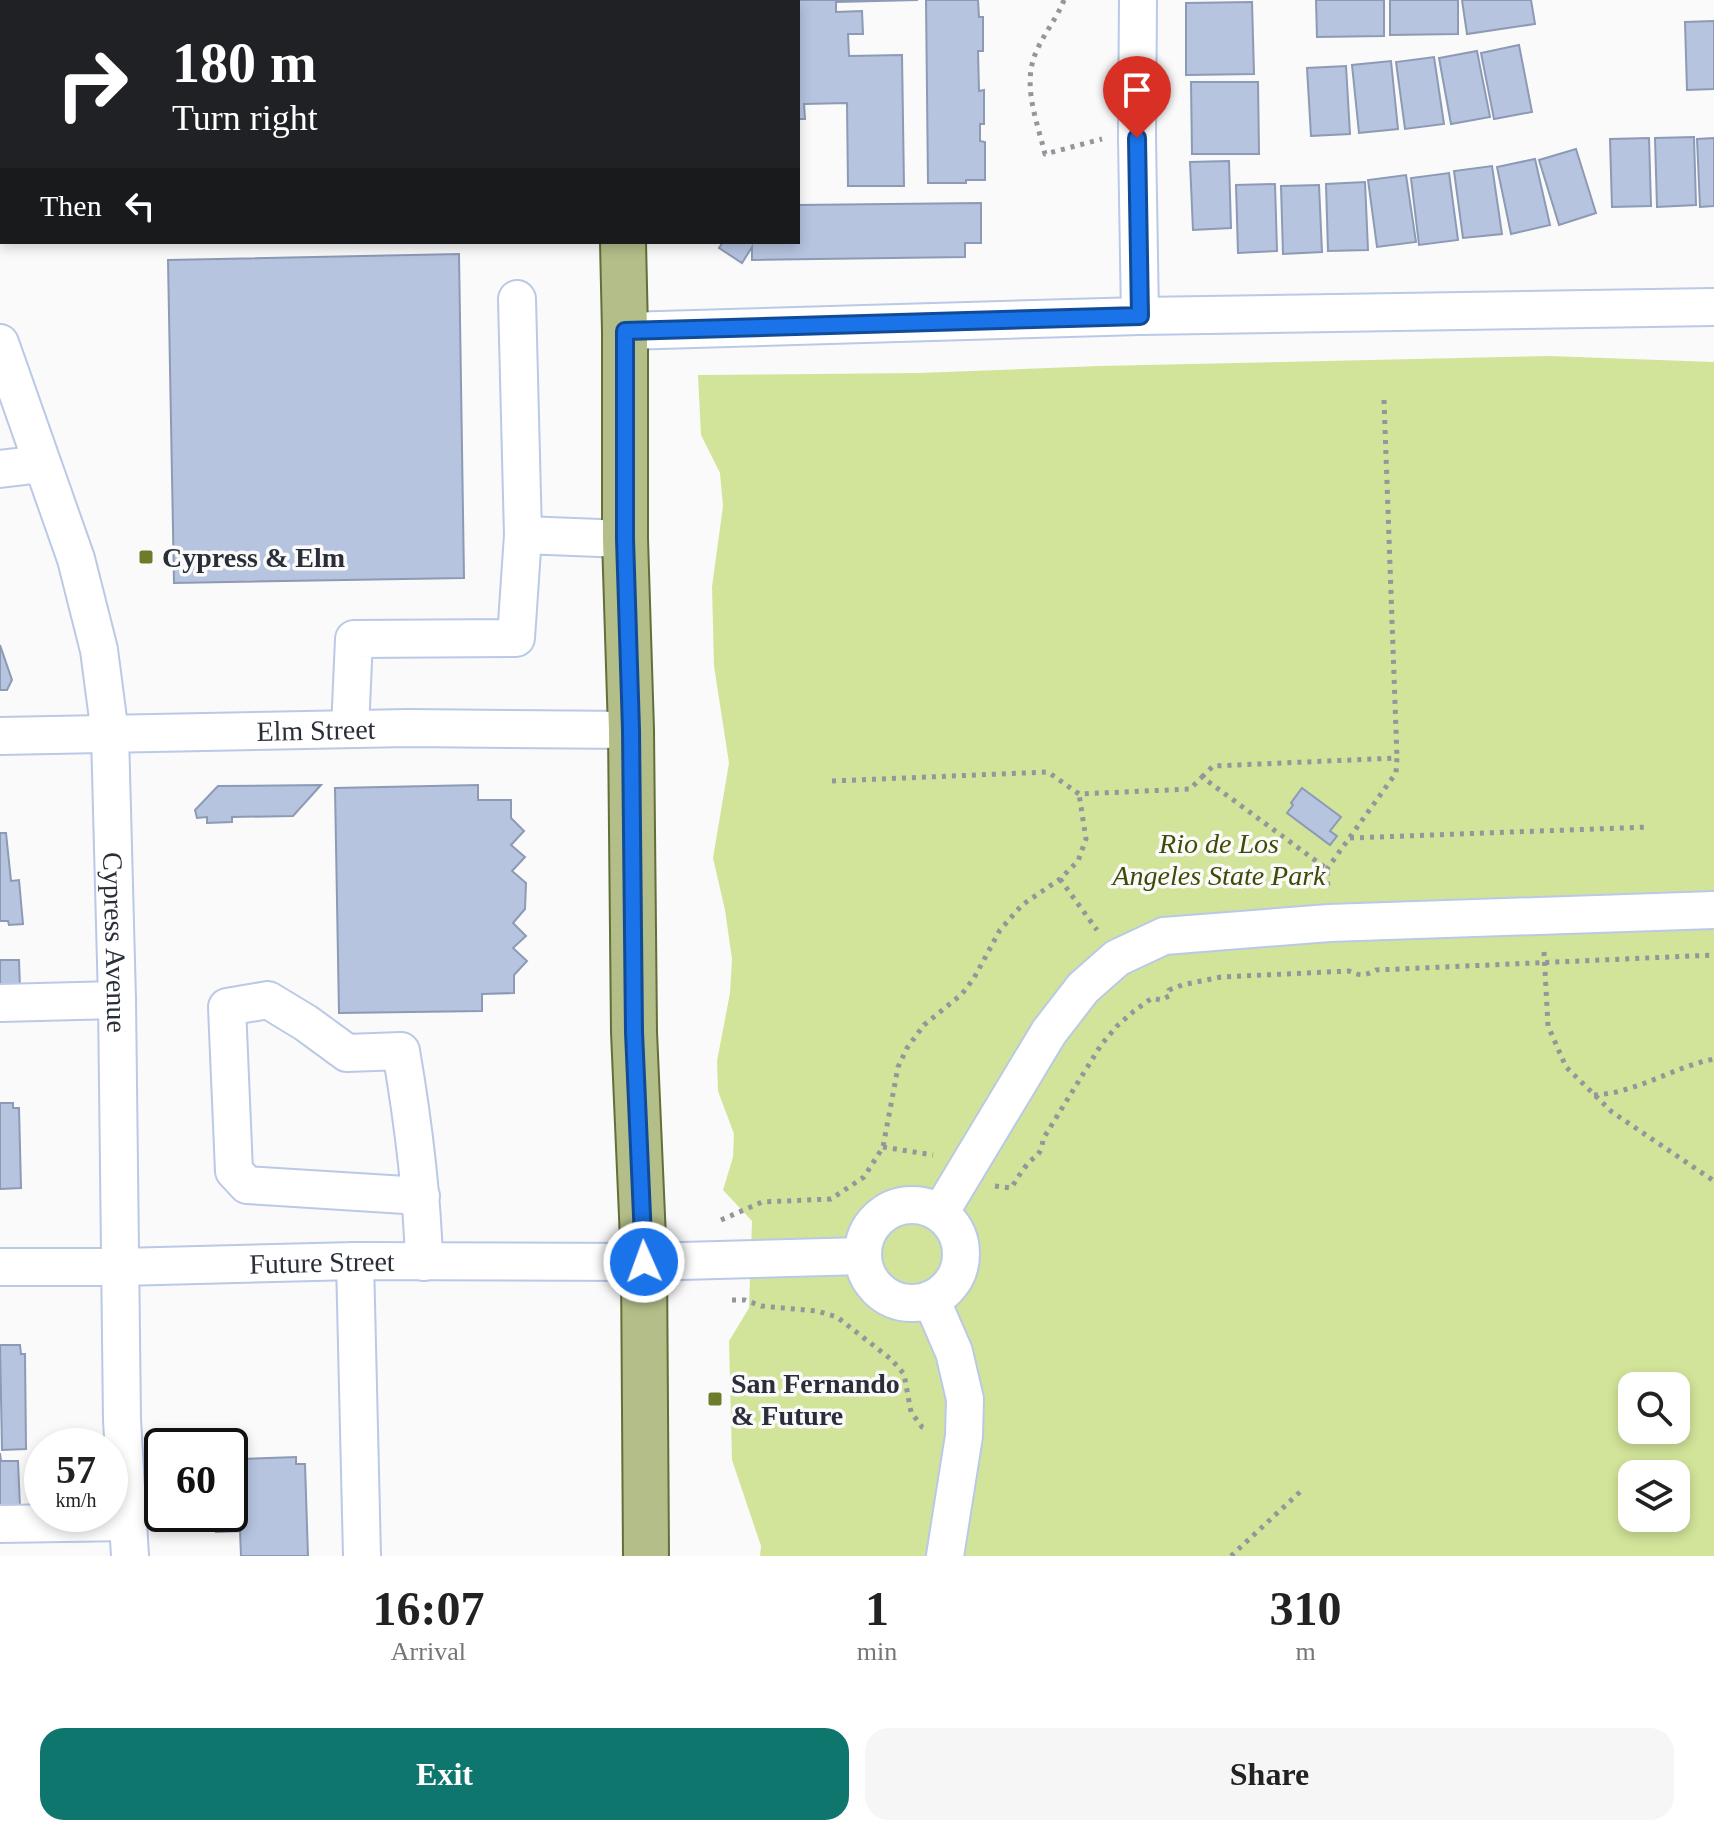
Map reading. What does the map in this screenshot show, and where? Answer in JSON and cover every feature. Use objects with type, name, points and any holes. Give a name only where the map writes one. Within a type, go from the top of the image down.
[{"type":"main road","points":[[623,244],[625,539],[631,730],[634,1032],[644,1262],[646,1556]]},
{"type":"street","points":[[1138,0],[1140,316]]},
{"type":"street","points":[[350,729],[354,639],[516,638],[523,535],[517,299]]},
{"type":"street","points":[[625,331],[1140,316],[1714,307]]},
{"type":"street","name":"Cypress Avenue","points":[[0,343],[76,559],[99,650],[110,734],[122,1420],[130,1539]]},
{"type":"street","points":[[0,469],[42,464]]},
{"type":"street","points":[[523,535],[625,539]]},
{"type":"street","name":"Elm Street","points":[[0,736],[350,729],[631,730]]},
{"type":"street","points":[[940,1213],[1049,1032],[1083,988],[1117,958],[1164,936],[1329,923],[1714,910]]},
{"type":"street","points":[[0,1003],[117,1000]]},
{"type":"street","points":[[421,1196],[247,1185],[234,1171],[227,1007],[268,1000],[347,1053],[401,1051],[421,1196],[424,1262]]},
{"type":"street","points":[[926,1206],[940,1213],[951,1223],[961,1251],[960,1266],[954,1280],[931,1299],[916,1303],[900,1302],[886,1295],[874,1285],[866,1272],[863,1256],[871,1227],[881,1215],[895,1208],[926,1206]]},
{"type":"street","name":"Future Street","points":[[0,1267],[355,1261],[644,1262],[863,1256]]},
{"type":"street","points":[[355,1261],[362,1556]]},
{"type":"street","points":[[931,1299],[954,1352],[965,1399],[963,1443],[945,1556]]},
{"type":"street","points":[[0,1524],[130,1539]]},
{"type":"path","points":[[1064,0],[1036,50],[1031,68],[1030,93],[1045,154],[1101,139],[1137,138]]},
{"type":"path","points":[[1329,923],[1327,869],[1396,773],[1384,400]]},
{"type":"path","points":[[832,781],[1048,772],[1079,794],[1190,789],[1213,766],[1397,758]]},
{"type":"path","points":[[1202,777],[1327,869]]},
{"type":"path","points":[[721,1220],[762,1202],[831,1199],[864,1177],[883,1147],[898,1067],[907,1048],[924,1025],[962,994],[1000,930],[1022,905],[1060,879],[1078,861],[1086,839],[1079,794]]},
{"type":"path","points":[[1349,838],[1649,827]]},
{"type":"path","points":[[1060,879],[1117,958]]},
{"type":"path","points":[[1543,916],[1548,1026],[1566,1067],[1612,1112],[1714,1181]]},
{"type":"path","points":[[883,1147],[944,1156],[987,1183],[1011,1188],[1029,1162],[1037,1157],[1043,1139],[1101,1045],[1117,1026],[1152,998],[1161,1000],[1169,996],[1169,990],[1182,985],[1221,977],[1349,971],[1366,976],[1376,970],[1714,955]]},
{"type":"path","points":[[1594,1095],[1639,1086],[1714,1059]]},
{"type":"path","points":[[732,1300],[817,1311],[837,1317],[892,1360],[904,1374],[911,1412],[922,1427],[963,1443]]},
{"type":"path","points":[[1231,1556],[1301,1491]]},
{"type":"green space","name":"Rio de Los Angeles State Park","points":[[1549,356],[1714,362],[1714,1556],[760,1556],[761,1546],[732,1460],[729,1341],[749,1308],[752,1221],[723,1190],[733,1157],[734,1134],[718,1091],[717,1061],[730,993],[732,959],[713,858],[729,763],[714,666],[712,587],[723,506],[720,473],[701,435],[698,375],[919,373]]},
{"type":"building","points":[[800,0],[918,0],[836,2],[836,12],[862,11],[863,34],[848,34],[849,56],[902,55],[904,186],[848,186],[847,103],[804,104],[805,119],[800,119]]},
{"type":"building","points":[[926,0],[978,0],[979,17],[983,17],[983,51],[978,51],[979,91],[984,90],[984,124],[980,124],[980,141],[985,142],[985,180],[928,183]]},
{"type":"building","points":[[1316,0],[1384,0],[1384,36],[1317,37]]},
{"type":"building","points":[[1390,0],[1458,0],[1458,34],[1390,35]]},
{"type":"building","points":[[1462,0],[1531,0],[1535,24],[1467,34]]},
{"type":"building","points":[[1252,2],[1254,74],[1186,75],[1186,3]]},
{"type":"building","points":[[1714,21],[1714,89],[1687,90],[1685,22]]},
{"type":"building","points":[[1519,45],[1532,112],[1494,119],[1481,53]]},
{"type":"building","points":[[1477,51],[1490,117],[1451,124],[1439,58]]},
{"type":"building","points":[[1434,57],[1444,124],[1405,129],[1396,62]]},
{"type":"building","points":[[1391,61],[1398,129],[1359,133],[1352,65]]},
{"type":"building","points":[[1346,66],[1350,134],[1311,136],[1307,68]]},
{"type":"building","points":[[1191,82],[1258,82],[1259,154],[1192,154]]},
{"type":"building","points":[[1694,137],[1696,205],[1657,207],[1655,138]]},
{"type":"building","points":[[1649,138],[1651,206],[1612,207],[1610,139]]},
{"type":"building","points":[[1714,138],[1714,206],[1700,207],[1697,139]]},
{"type":"building","points":[[1576,149],[1596,213],[1559,225],[1539,160]]},
{"type":"building","points":[[1535,159],[1550,225],[1511,234],[1497,167]]},
{"type":"building","points":[[1229,161],[1231,228],[1193,230],[1190,162]]},
{"type":"building","points":[[1492,166],[1502,234],[1463,238],[1454,171]]},
{"type":"building","points":[[1449,173],[1458,240],[1419,245],[1411,178]]},
{"type":"building","points":[[1406,175],[1416,242],[1377,247],[1368,180]]},
{"type":"building","points":[[1365,182],[1368,250],[1328,251],[1326,184]]},
{"type":"building","points":[[1275,184],[1277,251],[1238,253],[1236,185]]},
{"type":"building","points":[[1319,185],[1322,252],[1283,254],[1281,186]]},
{"type":"building","points":[[981,203],[981,243],[965,243],[965,257],[752,260],[752,247],[742,263],[719,248],[722,244],[800,244],[800,205]]},
{"type":"building","points":[[459,254],[464,578],[174,583],[168,260]]},
{"type":"building","points":[[0,645],[12,680],[7,690],[0,690]]},
{"type":"building","points":[[321,785],[293,816],[232,817],[232,822],[207,823],[207,817],[197,818],[195,810],[218,786]]},
{"type":"building","points":[[478,785],[478,800],[511,800],[511,818],[524,831],[511,845],[525,857],[512,871],[526,883],[525,909],[513,923],[526,936],[513,948],[527,961],[514,975],[514,993],[482,994],[482,1011],[339,1013],[335,788]]},
{"type":"building","points":[[1302,788],[1341,817],[1330,831],[1337,836],[1330,845],[1287,813]]},
{"type":"building","points":[[0,833],[6,833],[11,881],[19,880],[23,924],[9,925],[8,921],[0,921]]},
{"type":"building","points":[[0,960],[19,960],[20,989],[0,989]]},
{"type":"building","points":[[0,1103],[13,1103],[13,1108],[19,1108],[21,1188],[0,1189]]},
{"type":"building","points":[[0,1345],[20,1345],[21,1354],[25,1354],[24,1449],[2,1450]]},
{"type":"building","points":[[0,1453],[1,1461],[18,1461],[20,1506],[0,1506]]},
{"type":"building","points":[[296,1457],[296,1464],[305,1464],[308,1556],[241,1556],[240,1532],[248,1532],[248,1459]]},
{"type":"place","name":"Cypress & Elm","points":[[146,557]]},
{"type":"place","name":"San Fernando & Future","points":[[715,1399]]},
{"type":"route","points":[[644,1262],[634,1032],[631,730],[625,539],[625,331],[1140,316],[1137,138]]}]
